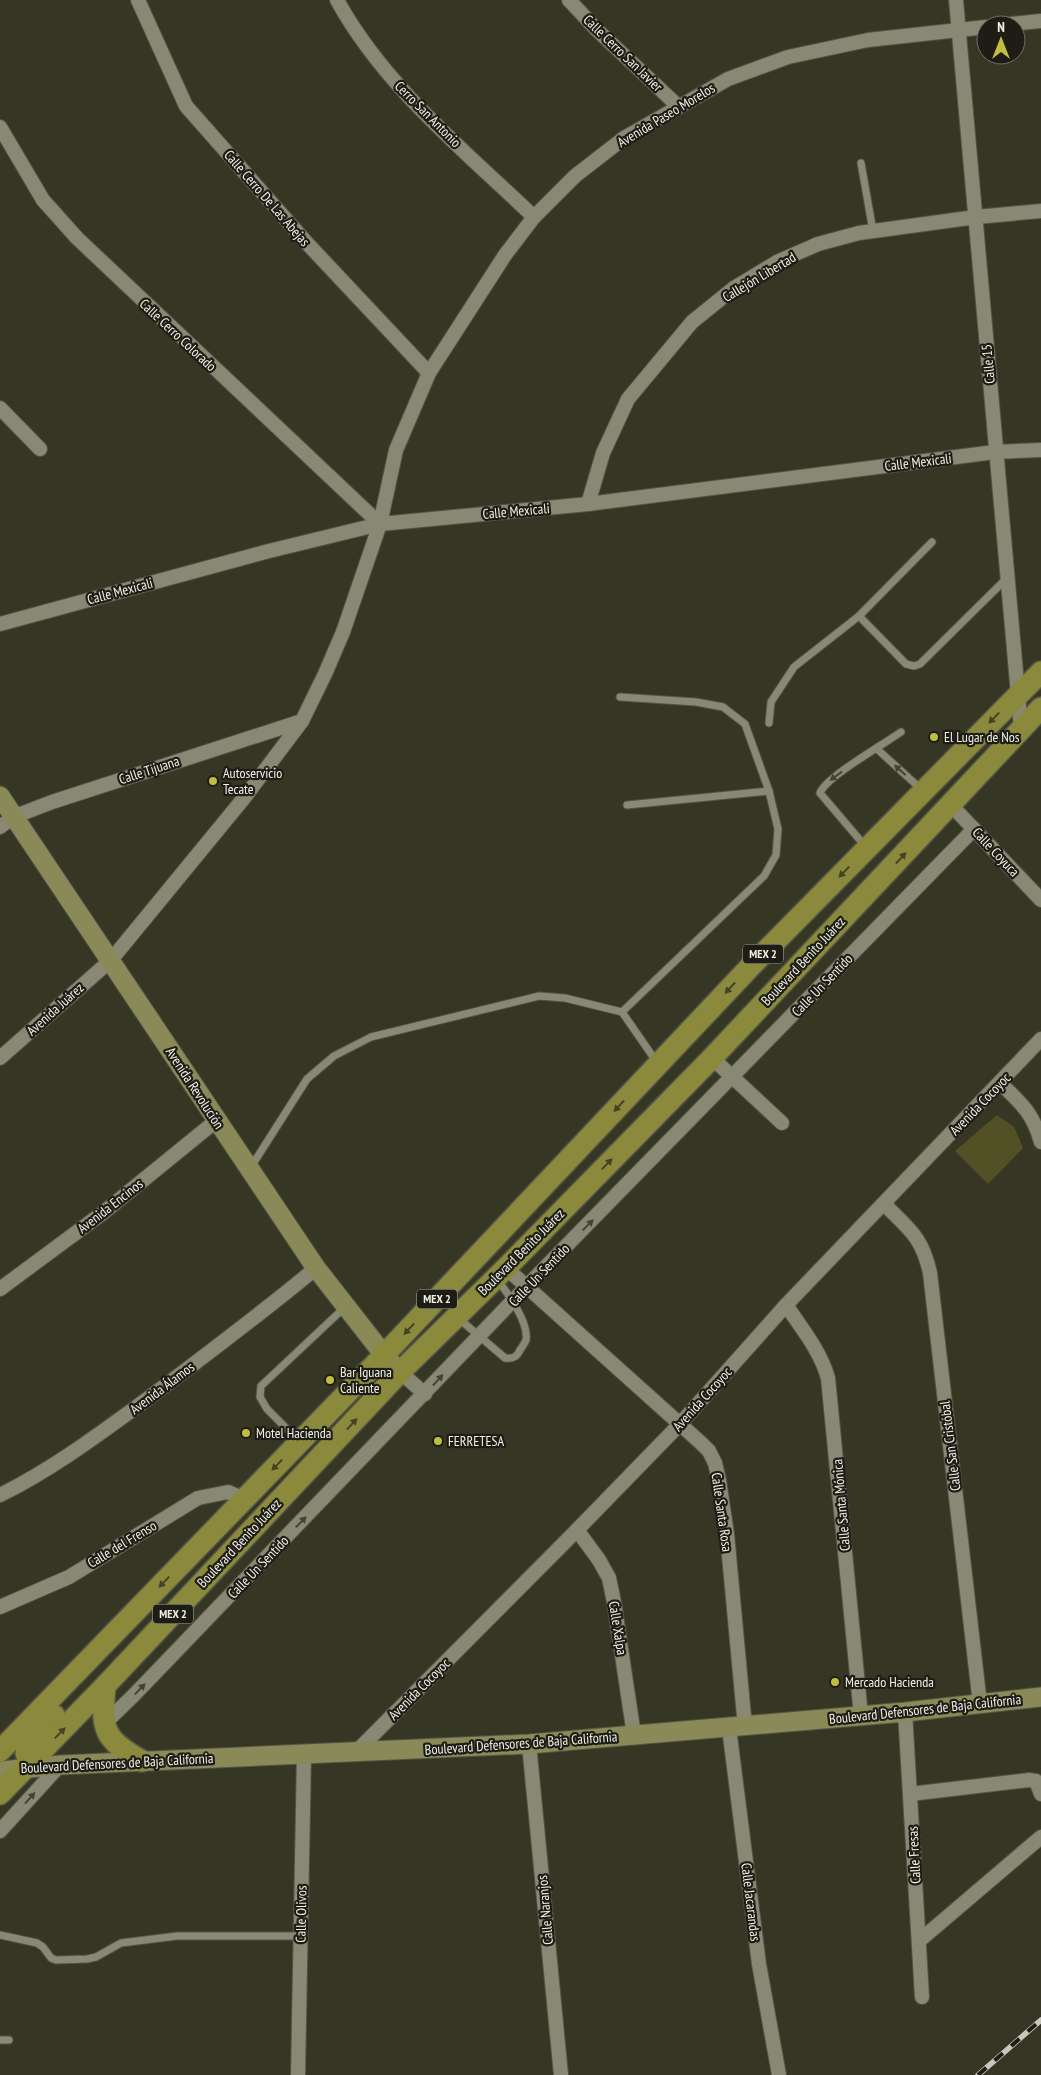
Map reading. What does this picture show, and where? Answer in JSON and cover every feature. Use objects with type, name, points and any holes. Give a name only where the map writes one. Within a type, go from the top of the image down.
[{"type":"main road","name":"Boulevard Benito Juárez","points":[[0,1751],[384,1355],[658,1064],[1041,672]]},
{"type":"main road","name":"Boulevard Benito Juárez","points":[[0,1794],[105,1686],[400,1372],[501,1273],[712,1058],[1041,708]]},
{"type":"main road","name":"Avenida Revolución","points":[[0,796],[7,822],[111,960],[316,1268],[345,1307],[400,1372]]},
{"type":"main road","points":[[28,1766],[27,1745],[71,1697],[82,1666]]},
{"type":"main road","points":[[105,1686],[102,1713],[106,1730],[120,1749],[142,1761]]},
{"type":"main road","name":"Boulevard Defensores de Baja California","points":[[0,1771],[28,1766],[529,1744],[737,1728],[1041,1697]]},
{"type":"street","name":"Calle Cerro De Las Abejas","points":[[138,0],[186,106],[305,241],[429,373]]},
{"type":"street","name":"Cerro San Antonio","points":[[337,0],[349,22],[374,57],[408,96],[534,217]]},
{"type":"street","name":"Calle Cerro San Javier","points":[[569,0],[678,106]]},
{"type":"street","name":"Calle 15","points":[[956,0],[1021,728]]},
{"type":"street","points":[[1026,23],[1041,21]]},
{"type":"street","name":"Avenida Paseo Morelos","points":[[302,721],[343,632],[380,524],[396,450],[429,373],[505,255],[534,217],[575,176],[624,138],[728,79],[788,57],[868,40],[976,27]]},
{"type":"street","name":"Calle Cerro Colorado","points":[[0,127],[44,200],[77,238],[380,524]]},
{"type":"street","name":"Callejón Libertad","points":[[588,504],[603,453],[628,398],[692,322],[734,288],[777,262],[818,244],[873,231],[976,217],[1041,211]]},
{"type":"street","points":[[0,408],[40,449]]},
{"type":"street","name":"Calle Mexicali","points":[[0,624],[269,551],[380,524],[588,504],[995,452],[1041,450]]},
{"type":"street","name":"Calle Tijuana","points":[[7,822],[93,788],[302,721]]},
{"type":"street","name":"Avenida Juárez","points":[[0,1058],[111,960],[244,798],[302,721]]},
{"type":"street","name":"Calle Coyuca","points":[[951,804],[1041,900]]},
{"type":"street","name":"Calle Un Sentido","points":[[105,1722],[134,1696],[526,1287],[974,828]]},
{"type":"street","name":"Avenida Cocoyoc","points":[[356,1752],[680,1424],[786,1305],[1041,1039]]},
{"type":"street","points":[[712,1058],[782,1123]]},
{"type":"street","points":[[1000,1083],[1028,1111],[1038,1129],[1041,1142]]},
{"type":"street","name":"Avenida Encinos","points":[[0,1289],[104,1212],[217,1120]]},
{"type":"street","name":"Calle San Cristóbal","points":[[884,1204],[919,1240],[926,1254],[930,1273],[980,1704]]},
{"type":"street","name":"Avenida Álamos","points":[[0,1495],[21,1485],[105,1430],[238,1331],[316,1268]]},
{"type":"street","name":"Calle Santa Rosa","points":[[501,1273],[526,1287],[709,1451],[715,1463],[719,1480],[726,1534],[737,1728]]},
{"type":"street","name":"Calle Santa Mónica","points":[[786,1305],[816,1348],[824,1362],[828,1378],[861,1716]]},
{"type":"street","points":[[400,1372],[425,1394]]},
{"type":"street","name":"Calle del Frenso","points":[[0,1607],[69,1577],[198,1498],[228,1492],[244,1498]]},
{"type":"street","name":"Calle Xalpa","points":[[577,1530],[599,1560],[608,1578],[614,1602],[634,1735]]},
{"type":"street","name":"Calle Fresas","points":[[905,1712],[922,1997]]},
{"type":"street","name":"Calle Jacarandas","points":[[737,1728],[759,1964],[779,2075]]},
{"type":"street","name":"Calle Naranjos","points":[[529,1744],[561,2075]]},
{"type":"street","name":"Calle Olivos","points":[[298,2075],[304,1754]]},
{"type":"street","points":[[0,1831],[60,1765]]},
{"type":"street","points":[[910,1794],[1029,1780],[1036,1781],[1041,1794]]},
{"type":"street","points":[[919,1941],[1041,1837]]},
{"type":"lane","points":[[861,163],[873,231]]},
{"type":"lane","points":[[769,723],[770,702],[794,667],[859,616],[932,542]]},
{"type":"lane","points":[[859,616],[906,664],[914,666],[920,664],[1007,578]]},
{"type":"lane","points":[[620,698],[696,702],[723,707],[744,724],[769,792],[778,829],[776,855],[764,876],[622,1012]]},
{"type":"lane","points":[[867,848],[820,793],[822,787],[835,777],[901,732]]},
{"type":"lane","points":[[877,749],[923,791]]},
{"type":"lane","points":[[627,805],[769,792]]},
{"type":"lane","points":[[250,1170],[307,1079],[334,1056],[371,1037],[539,996],[565,998],[622,1012],[658,1064]]},
{"type":"lane","points":[[456,1317],[505,1358],[512,1359],[517,1356],[526,1340],[526,1333],[501,1273]]},
{"type":"lane","points":[[300,1442],[267,1409],[260,1397],[261,1386],[345,1307]]},
{"type":"lane","points":[[0,1935],[37,1943],[43,1947],[51,1958],[56,1960],[87,1959],[96,1957],[121,1943],[177,1936],[301,1936]]},
{"type":"lane","points":[[0,2040],[9,2040]]},
{"type":"shaded area","points":[[997,1115],[1014,1127],[1023,1148],[988,1184],[955,1151]]},
{"type":"railway","points":[[978,2075],[1041,2020]]},
{"type":"place","name":"El Lugar de Nos","points":[[934,737]]},
{"type":"place","name":"Autoservicio Tecate","points":[[213,781]]},
{"type":"place","name":"Bar Iguana Caliente","points":[[330,1380]]},
{"type":"place","name":"Motel Hacienda","points":[[246,1433]]},
{"type":"place","name":"FERRETESA","points":[[438,1441]]},
{"type":"place","name":"Mercado Hacienda","points":[[835,1682]]}]
